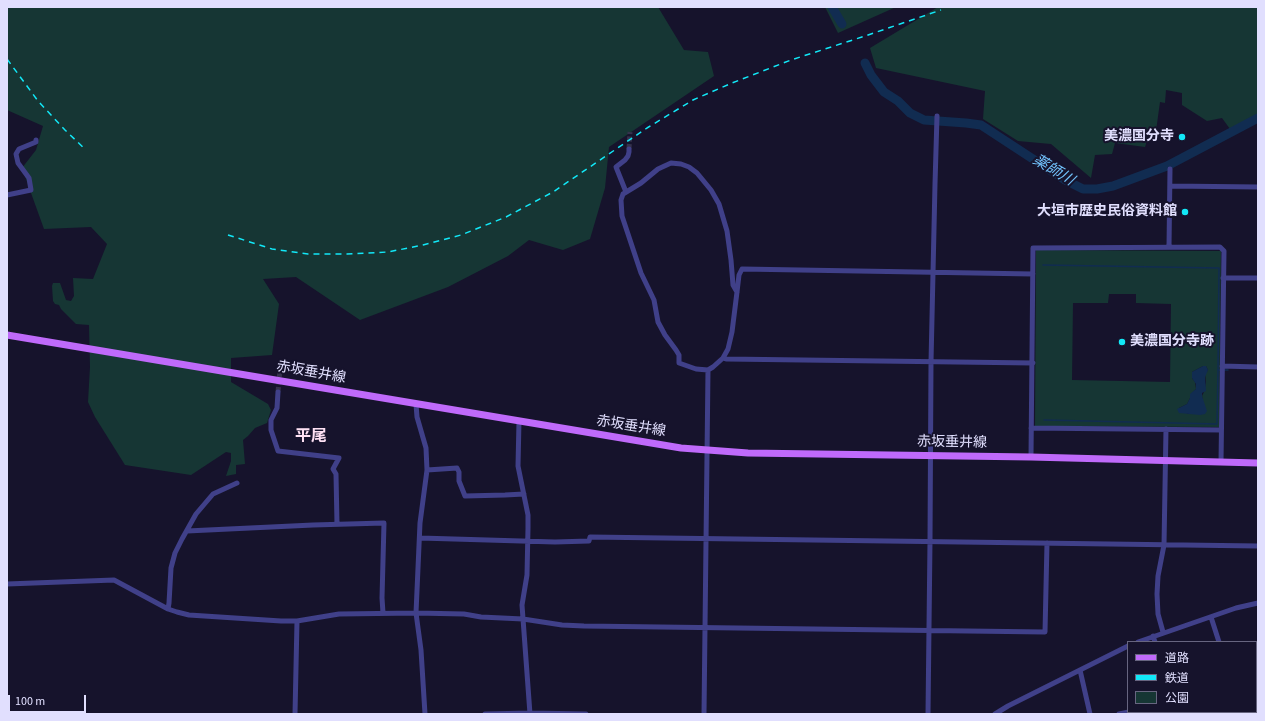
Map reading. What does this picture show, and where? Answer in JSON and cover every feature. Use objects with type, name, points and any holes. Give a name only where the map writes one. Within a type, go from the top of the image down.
[{"type":"main road","name":"赤坂垂井線","points":[[7,335],[658,444],[707,450],[1258,463]]},
{"type":"street","points":[[928,714],[931,362],[937,116]]},
{"type":"street","points":[[7,195],[31,190],[28,178],[18,163],[16,154],[19,149],[36,142],[36,140]]},
{"type":"street","points":[[626,192],[616,167],[626,160],[629,149]]},
{"type":"street","points":[[737,292],[733,285],[727,231],[719,204],[711,190],[697,173],[689,167],[671,163],[658,169],[641,183],[624,194],[621,200],[622,216],[641,273],[654,300],[658,322],[679,355],[679,363],[696,369],[708,370],[713,367],[723,358],[728,349],[732,332],[737,292],[739,275],[742,269],[1033,274]]},
{"type":"street","points":[[1169,248],[1170,169]]},
{"type":"street","points":[[1170,186],[1258,187]]},
{"type":"street","points":[[1031,457],[1033,248],[1220,247],[1224,251],[1221,430],[1222,462]]},
{"type":"street","points":[[1223,278],[1258,278]]},
{"type":"street","points":[[723,358],[1033,363]]},
{"type":"street","points":[[1222,366],[1258,367]]},
{"type":"street","points":[[704,714],[708,370]]},
{"type":"street","points":[[278,392],[277,408],[271,420],[271,430],[278,452],[339,458],[333,469],[336,474],[337,524]]},
{"type":"street","points":[[416,404],[417,416],[426,448],[427,470],[420,523],[416,613],[425,714]]},
{"type":"street","points":[[519,421],[518,466],[528,514],[527,575],[522,605],[530,713]]},
{"type":"street","points":[[1032,428],[1221,430]]},
{"type":"street","points":[[1163,632],[1158,614],[1157,594],[1158,576],[1164,545],[1166,430]]},
{"type":"street","points":[[427,470],[456,468],[459,472],[460,481],[465,496],[524,494]]},
{"type":"street","points":[[168,609],[171,568],[175,553],[186,531],[200,509],[213,494],[237,483]]},
{"type":"street","points":[[186,531],[384,523],[382,586],[383,613]]},
{"type":"street","points":[[420,538],[527,542],[589,541],[590,537],[1258,546]]},
{"type":"street","points":[[7,584],[114,580],[168,609],[189,615],[281,621],[297,621],[339,614],[416,613],[464,614],[481,617],[523,619],[577,626],[1045,632],[1047,543]]},
{"type":"street","points":[[1140,641],[1236,608],[1258,603]]},
{"type":"street","points":[[1211,617],[1220,641]]},
{"type":"street","points":[[295,714],[297,621]]},
{"type":"street","points":[[1153,636],[1155,641]]},
{"type":"street","points":[[996,714],[1008,706],[1127,646]]},
{"type":"street","points":[[1080,670],[1090,714]]},
{"type":"street","points":[[485,714],[586,714]]},
{"type":"green space","points":[[7,7],[658,7],[684,50],[708,52],[714,76],[609,147],[605,188],[590,239],[563,250],[529,240],[508,256],[448,287],[360,320],[296,277],[263,279],[279,304],[272,355],[231,358],[231,382],[268,404],[271,410],[267,423],[255,428],[243,440],[245,464],[236,465],[236,474],[226,476],[231,461],[231,453],[226,452],[191,475],[125,465],[95,417],[88,402],[90,367],[89,325],[76,324],[59,305],[55,304],[53,301],[52,286],[53,283],[60,283],[66,300],[71,301],[74,296],[73,278],[93,279],[107,244],[91,227],[44,229],[22,168],[36,150],[43,126],[7,110]]},
{"type":"green space","points":[[825,7],[896,7],[838,33]]},
{"type":"green space","points":[[938,7],[1258,7],[1258,115],[1230,129],[1222,118],[1207,121],[1182,105],[1182,93],[1166,90],[1165,103],[1160,102],[1156,131],[1150,131],[1145,147],[1115,143],[1112,154],[1095,155],[1091,178],[1051,144],[1018,141],[983,119],[985,91],[876,68],[870,48]]},
{"type":"green space","points":[[1036,250],[1221,251],[1219,427],[1035,426]],"holes":[[[1109,294],[1136,294],[1136,303],[1171,304],[1170,382],[1072,380],[1073,303],[1108,303]],[[1206,366],[1208,370],[1205,374],[1206,382],[1202,396],[1205,414],[1188,414],[1179,408],[1187,404],[1191,394],[1196,389],[1195,382],[1192,378],[1192,372]]]},
{"type":"water","points":[[1206,366],[1208,370],[1205,377],[1206,391],[1202,393],[1207,411],[1205,414],[1200,415],[1179,413],[1177,409],[1187,404],[1190,394],[1196,389],[1196,384],[1192,378],[1192,372]]},
{"type":"waterway","name":"薬師川","points":[[832,7],[842,24]]},
{"type":"waterway","name":"薬師川","points":[[865,63],[871,75],[884,92],[898,101],[910,113],[924,120],[981,125],[1065,180],[1083,189],[1097,189],[1113,186],[1167,166],[1258,118]]},
{"type":"waterway","points":[[1043,265],[1219,268],[1218,370],[1228,370]]},
{"type":"waterway","points":[[1044,420],[1217,424],[1218,370]]},
{"type":"tunnel","points":[[629,149],[630,132]]},
{"type":"tunnel","points":[[278,392],[280,370]]},
{"type":"railway","points":[[228,235],[272,249],[308,254],[388,252],[461,235],[506,217],[553,192],[647,128],[693,100],[791,60],[941,10]]},
{"type":"railway","points":[[7,59],[38,101],[86,150]]},
{"type":"place","name":"美濃国分寺","points":[[1182,137]]},
{"type":"place","name":"大垣市歴史民俗資料館","points":[[1185,212]]},
{"type":"place","name":"美濃国分寺跡","points":[[1122,342]]},
{"type":"district","name":"平尾","points":[[311,437]]}]
